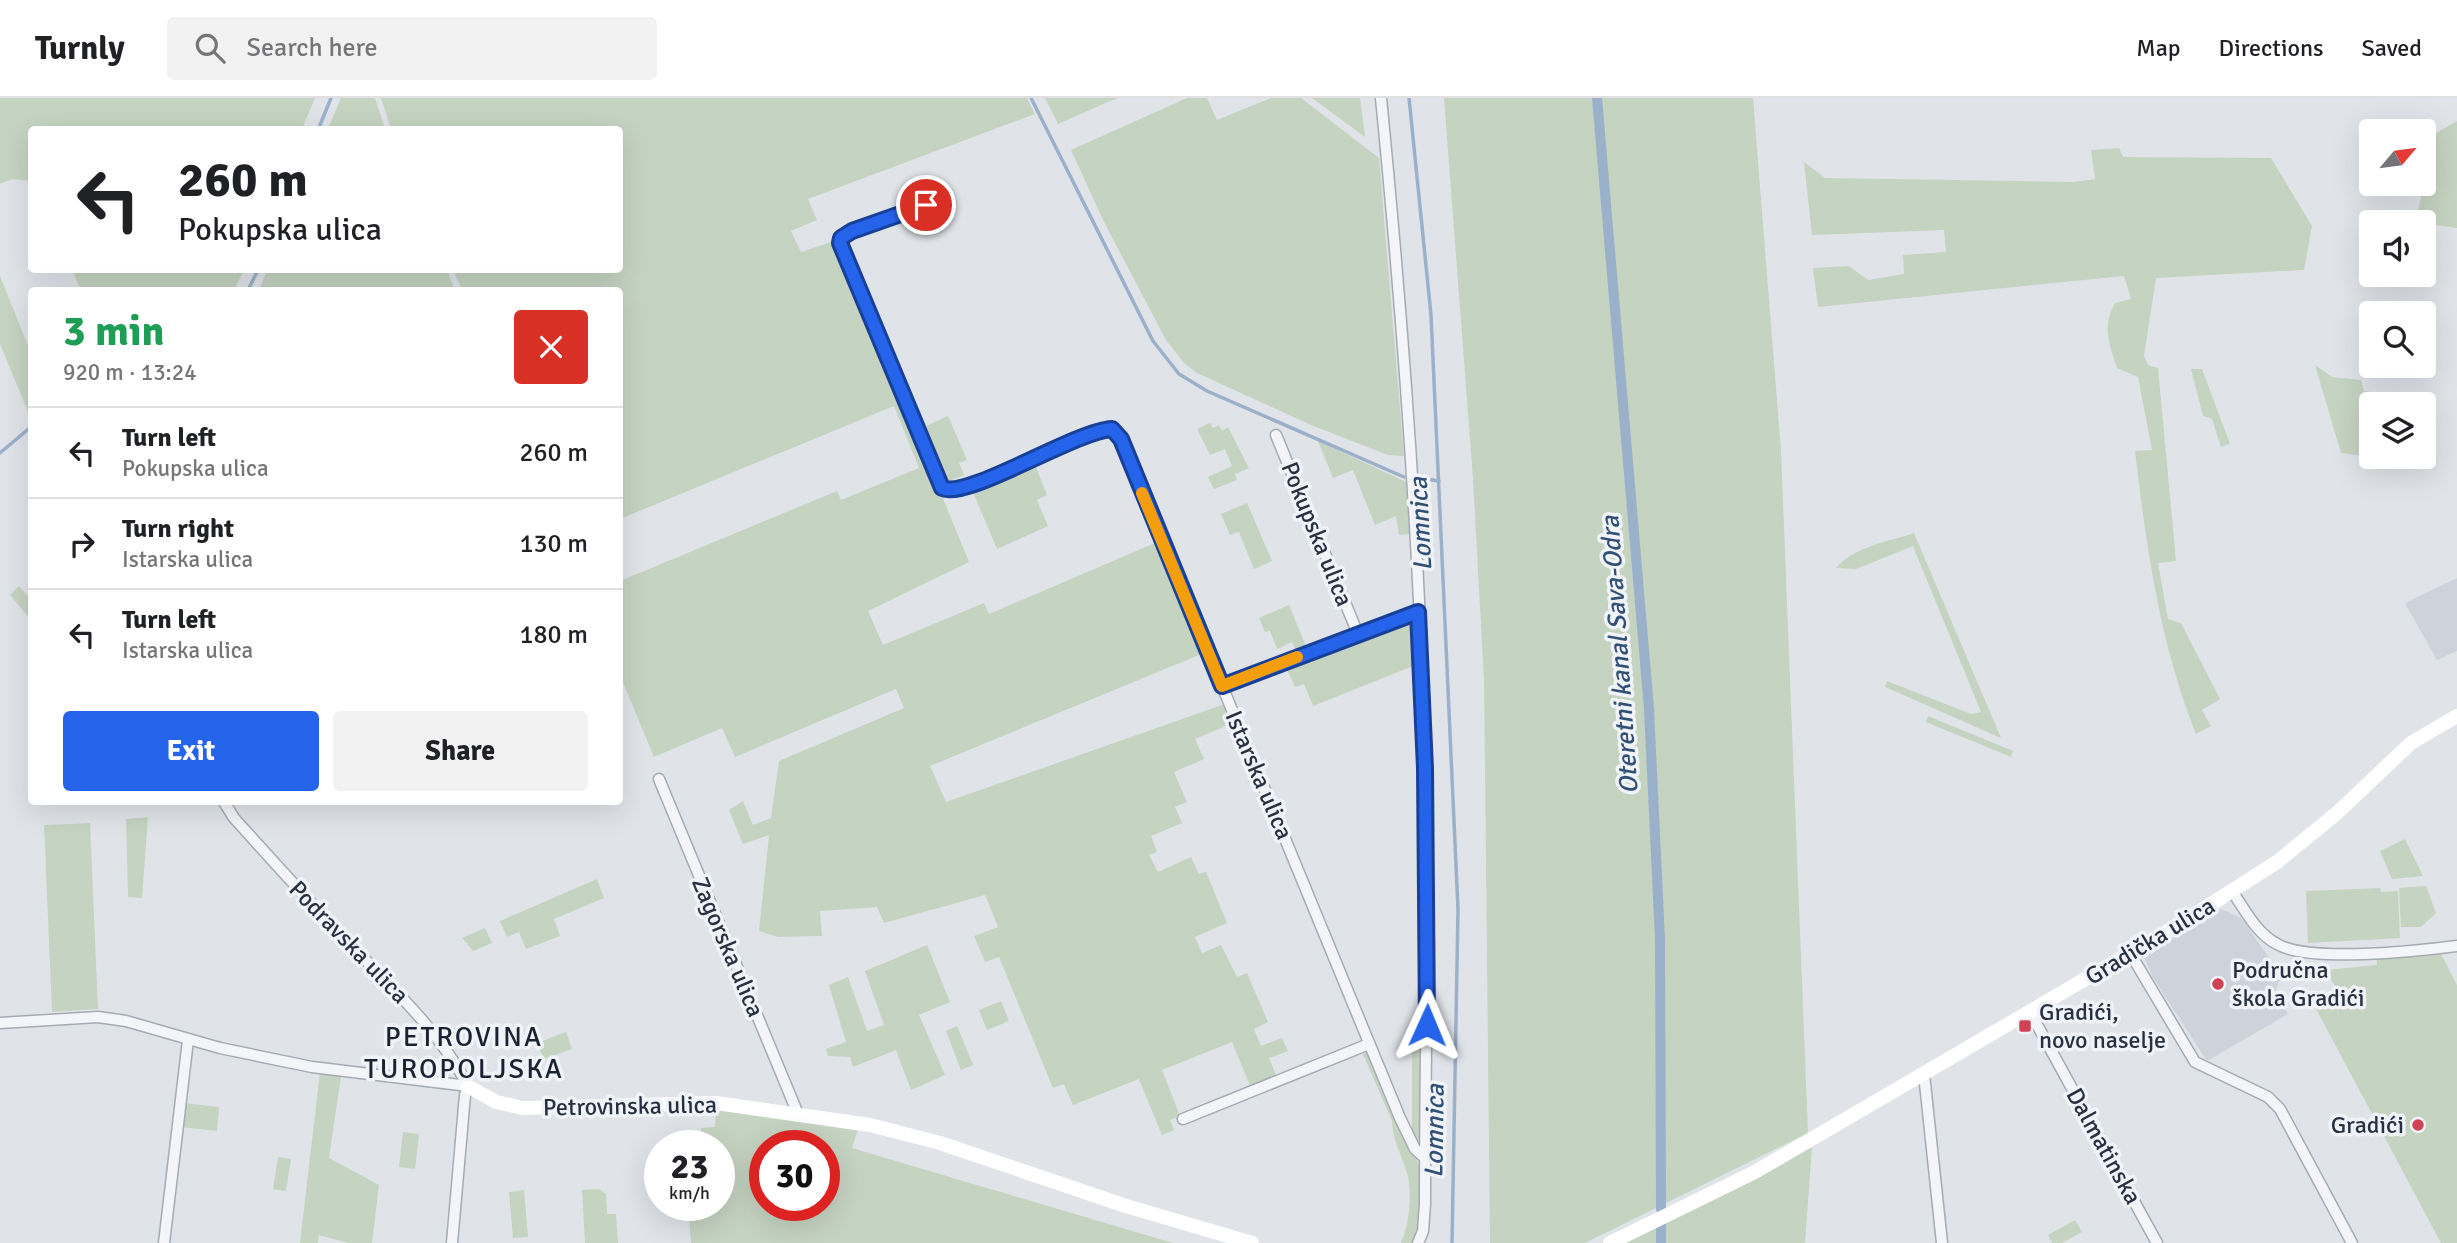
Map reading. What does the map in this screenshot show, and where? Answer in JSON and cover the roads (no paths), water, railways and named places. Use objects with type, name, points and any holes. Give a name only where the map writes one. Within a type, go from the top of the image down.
[{"type":"street","points":[[1381,98],[1402,325],[1426,782],[1424,1220],[1418,1243]]},
{"type":"street","name":"Istarska ulica","points":[[926,205],[852,231],[841,238],[840,243],[942,488],[958,490],[1035,457],[1112,429],[1121,439],[1369,1044],[1410,1139],[1425,1158]]},
{"type":"street","name":"Pokupska ulica","points":[[1276,435],[1358,634]]},
{"type":"street","name":"Pokupska ulica","points":[[1222,686],[1418,612]]},
{"type":"street","name":"Gradička ulica","points":[[1610,1243],[1755,1172],[2232,891],[2297,847],[2411,743],[2457,716]]},
{"type":"street","name":"Zagorska ulica","points":[[659,779],[798,1114]]},
{"type":"street","name":"Podravska ulica","points":[[226,805],[233,818],[309,902],[418,1015],[456,1064],[468,1086]]},
{"type":"street","points":[[2232,891],[2257,928],[2268,938],[2301,953],[2457,946]]},
{"type":"street","points":[[2130,953],[2195,1062],[2268,1097],[2280,1110],[2353,1243]]},
{"type":"street","name":"Dalmatinska","points":[[2030,1012],[2157,1243]]},
{"type":"street","name":"Petrovinska ulica","points":[[0,1023],[98,1017],[126,1021],[188,1040],[312,1067],[468,1086],[496,1102],[523,1108],[690,1102],[798,1114],[905,1133],[1126,1206],[1252,1243]]},
{"type":"street","points":[[164,1243],[188,1040]]},
{"type":"street","points":[[1183,1119],[1369,1044]]},
{"type":"street","points":[[1924,1074],[1942,1243]]},
{"type":"street","points":[[452,1243],[468,1086]]},
{"type":"waterway","points":[[320,126],[331,98]]},
{"type":"waterway","points":[[1031,98],[1153,341],[1179,374],[1207,391],[1404,477]]},
{"type":"waterway","name":"Lomnica","points":[[1409,98],[1431,315],[1458,909],[1452,1243]]},
{"type":"waterway","name":"Oteretni kanal Sava-Odra","points":[[1597,98],[1649,709],[1660,939],[1661,1209]]},
{"type":"waterway","points":[[250,287],[256,273]]},
{"type":"waterway","points":[[0,453],[28,429]]},
{"type":"waterway","points":[[1419,478],[1439,481]]},
{"type":"waterway","name":"Oteretni kanal Sava-Odra","points":[[1661,1223],[1661,1243]]},
{"type":"place","name":"Područna škola Gradići","points":[[2218,984]]},
{"type":"place","name":"Gradići, novo naselje","points":[[2025,1026]]},
{"type":"place","name":"Gradići","points":[[2418,1125]]},
{"type":"district","name":"PETROVINA TUROPOLJSKA","points":[[464,1053]]}]
